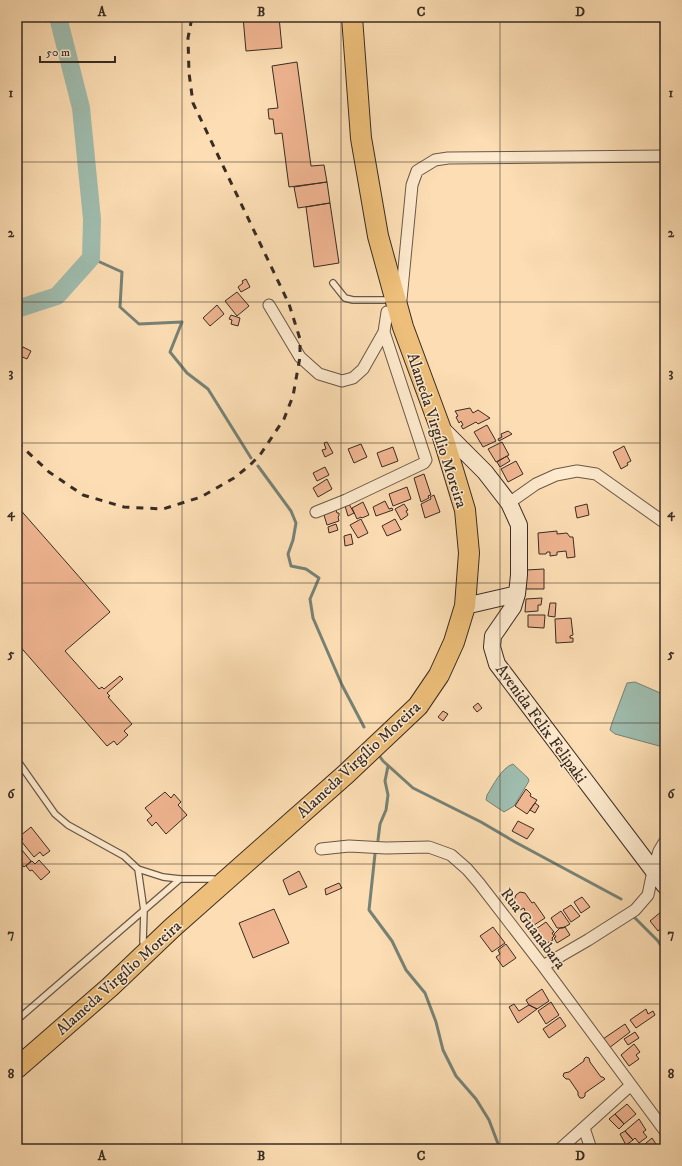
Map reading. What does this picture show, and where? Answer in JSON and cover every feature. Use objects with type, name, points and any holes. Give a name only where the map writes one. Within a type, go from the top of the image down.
[{"type":"highway","name":"Alameda Virgílio Moreira","points":[[17,1054],[143,942],[165,920],[339,766],[409,699],[431,669],[445,638],[455,600],[459,553],[454,512],[430,430],[368,238],[351,139],[341,17]]},
{"type":"highway","name":"Alameda Virgílio Moreira","points":[[17,1068],[110,987],[172,928],[346,774],[418,706],[439,675],[454,642],[465,606],[469,553],[465,510],[440,427],[403,327],[390,308],[363,145],[352,17]]},
{"type":"street","points":[[269,305],[300,357],[319,374],[342,381],[353,378],[363,369],[384,332],[390,308],[412,185],[417,171],[435,160],[448,158],[665,156]]},
{"type":"street","points":[[316,512],[346,500],[417,467],[426,460],[384,332]]},
{"type":"street","name":"Avenida Felix Felipaki","points":[[440,427],[485,472],[509,502],[519,525],[519,575],[517,594],[513,607],[493,636],[492,648],[497,664],[665,886]]},
{"type":"street","points":[[509,502],[536,484],[556,474],[577,471],[596,474],[665,523]]},
{"type":"street","points":[[465,606],[517,594]]},
{"type":"street","points":[[543,966],[635,910],[648,895],[659,851],[665,840]]},
{"type":"street","name":"Rua Guanabara","points":[[321,849],[348,846],[386,848],[429,847],[451,854],[479,883],[543,966],[665,1131]]},
{"type":"street","points":[[560,1149],[631,1085]]},
{"type":"street","points":[[584,1128],[591,1149]]},
{"type":"lane","points":[[333,283],[345,298],[390,308]]},
{"type":"lane","points":[[17,760],[56,814],[68,825],[124,856],[138,869],[163,877],[180,879],[213,879]]},
{"type":"lane","points":[[138,869],[144,911],[143,942]]},
{"type":"lane","points":[[17,1020],[180,879]]},
{"type":"shaded area","points":[[635,682],[665,695],[665,741],[663,747],[615,734],[610,730],[627,683]]},
{"type":"shaded area","points":[[513,764],[528,778],[529,781],[514,806],[504,812],[486,800],[487,795],[498,778],[505,769]]},
{"type":"building","points":[[243,17],[279,17],[282,48],[246,51]]},
{"type":"building","points":[[297,62],[311,166],[324,165],[327,182],[289,187],[282,133],[275,134],[273,119],[269,119],[268,109],[278,108],[272,66]]},
{"type":"building","points":[[327,182],[330,203],[298,208],[294,187]]},
{"type":"building","points":[[330,203],[339,263],[314,267],[306,207]]},
{"type":"building","points":[[246,279],[250,287],[241,292],[238,287],[243,283],[242,281]]},
{"type":"building","points":[[237,292],[249,306],[237,316],[225,301]]},
{"type":"building","points":[[217,305],[224,314],[210,326],[203,318]]},
{"type":"building","points":[[231,315],[240,318],[238,326],[231,324],[232,320],[229,319]]},
{"type":"building","points":[[23,347],[31,351],[27,359],[18,355]]},
{"type":"building","points":[[470,408],[473,413],[478,410],[490,418],[478,424],[476,422],[463,429],[461,426],[463,425],[461,421],[459,423],[456,417],[458,416],[455,411]]},
{"type":"building","points":[[487,425],[496,441],[483,447],[474,432]]},
{"type":"building","points":[[508,431],[512,434],[499,441],[498,439],[502,437],[501,434]]},
{"type":"building","points":[[327,442],[333,453],[325,457],[322,450],[326,449],[324,443]]},
{"type":"building","points":[[502,442],[509,455],[496,462],[488,449]]},
{"type":"building","points":[[361,444],[367,457],[354,463],[348,449]]},
{"type":"building","points":[[624,446],[631,461],[627,463],[628,465],[621,469],[613,452]]},
{"type":"building","points":[[393,447],[398,461],[382,467],[377,453]]},
{"type":"building","points":[[507,456],[510,461],[500,467],[497,462]]},
{"type":"building","points":[[516,461],[523,474],[508,482],[501,469]]},
{"type":"building","points":[[325,467],[329,475],[317,481],[313,473]]},
{"type":"building","points":[[424,474],[431,495],[428,496],[429,498],[421,502],[414,478]]},
{"type":"building","points":[[327,479],[332,489],[318,497],[313,488]]},
{"type":"building","points":[[407,487],[411,499],[393,506],[389,494]]},
{"type":"building","points":[[434,495],[440,512],[425,518],[421,504],[431,499],[430,497]]},
{"type":"building","points":[[385,501],[389,509],[392,508],[393,510],[376,516],[373,507]]},
{"type":"building","points":[[363,502],[369,515],[357,519],[352,508]]},
{"type":"building","points":[[349,504],[354,513],[348,516],[345,506]]},
{"type":"building","points":[[404,504],[408,510],[406,511],[408,515],[401,520],[395,509]]},
{"type":"building","points":[[587,504],[589,515],[577,518],[575,507]]},
{"type":"building","points":[[17,506],[110,612],[65,651],[99,689],[102,687],[104,689],[120,676],[123,679],[107,693],[110,696],[108,697],[132,724],[124,731],[128,735],[117,745],[114,741],[107,746],[17,643]]},
{"type":"building","points":[[336,510],[337,513],[339,513],[339,521],[327,525],[324,515]]},
{"type":"building","points":[[361,519],[368,533],[358,538],[350,525]]},
{"type":"building","points":[[395,519],[401,530],[387,536],[382,526]]},
{"type":"building","points":[[336,524],[338,530],[329,533],[328,527]]},
{"type":"building","points":[[557,531],[557,534],[567,533],[570,537],[573,537],[575,557],[567,558],[566,551],[557,552],[557,555],[550,556],[550,552],[547,552],[546,554],[539,554],[538,533]]},
{"type":"building","points":[[351,534],[353,544],[345,546],[344,536]]},
{"type":"building","points":[[544,569],[544,589],[526,589],[526,570]]},
{"type":"building","points":[[542,598],[541,605],[538,605],[538,611],[525,612],[526,599]]},
{"type":"building","points":[[550,603],[556,603],[555,617],[548,616]]},
{"type":"building","points":[[528,615],[545,615],[544,628],[528,627]]},
{"type":"building","points":[[571,618],[573,635],[570,636],[570,638],[573,638],[573,642],[556,643],[555,619]]},
{"type":"building","points":[[478,703],[482,708],[477,712],[473,707]]},
{"type":"building","points":[[443,711],[448,714],[443,721],[438,717]]},
{"type":"building","points":[[526,789],[531,794],[530,796],[537,800],[527,814],[515,806]]},
{"type":"building","points":[[165,792],[171,798],[174,794],[181,802],[178,805],[187,815],[166,834],[156,822],[152,826],[147,820],[152,816],[145,808]]},
{"type":"building","points":[[535,803],[539,806],[535,813],[530,810]]},
{"type":"building","points":[[518,821],[534,829],[527,839],[512,831]]},
{"type":"building","points":[[31,827],[50,851],[43,856],[40,852],[34,857],[21,841],[23,839],[20,836]]},
{"type":"building","points":[[17,844],[31,861],[24,867],[17,859]]},
{"type":"building","points":[[39,860],[50,872],[41,880],[26,866],[32,861],[35,864]]},
{"type":"building","points":[[299,871],[307,887],[289,895],[283,880]]},
{"type":"building","points":[[339,883],[342,888],[326,895],[325,889]]},
{"type":"building","points":[[520,892],[525,893],[532,903],[534,902],[545,918],[531,927],[522,913],[525,911],[524,908],[520,910],[514,900],[516,895]]},
{"type":"building","points":[[582,897],[590,907],[581,913],[574,902]]},
{"type":"building","points":[[571,905],[580,916],[571,922],[563,910]]},
{"type":"building","points":[[274,909],[289,943],[253,958],[239,923]]},
{"type":"building","points":[[561,911],[570,924],[563,928],[557,928],[551,918]]},
{"type":"building","points":[[662,911],[665,915],[665,925],[658,931],[650,921]]},
{"type":"building","points":[[546,922],[554,932],[552,933],[554,936],[552,938],[553,940],[543,945],[533,931]]},
{"type":"building","points":[[493,927],[505,943],[492,952],[480,936]]},
{"type":"building","points":[[565,927],[570,935],[557,943],[554,938],[556,937],[554,934],[560,928]]},
{"type":"building","points":[[506,944],[516,958],[503,967],[496,957],[500,954],[498,950]]},
{"type":"building","points":[[542,989],[549,1001],[537,1009],[529,1005],[526,1000]]},
{"type":"building","points":[[551,1002],[559,1015],[546,1024],[538,1011]]},
{"type":"building","points":[[514,1004],[519,1011],[529,1005],[537,1009],[518,1023],[509,1007]]},
{"type":"building","points":[[646,1009],[648,1014],[653,1011],[655,1015],[636,1028],[630,1020]]},
{"type":"building","points":[[560,1017],[566,1026],[549,1038],[543,1029]]},
{"type":"building","points":[[625,1024],[630,1032],[609,1048],[603,1039]]},
{"type":"building","points":[[635,1032],[639,1038],[628,1045],[624,1039]]},
{"type":"building","points":[[634,1044],[640,1052],[636,1055],[639,1059],[629,1066],[621,1055]]},
{"type":"building","points":[[586,1057],[589,1058],[590,1062],[601,1077],[605,1079],[585,1093],[583,1098],[580,1098],[578,1092],[569,1079],[566,1079],[563,1076],[564,1073],[569,1072],[584,1061]]},
{"type":"building","points":[[627,1104],[636,1114],[624,1124],[615,1114]]},
{"type":"building","points":[[615,1114],[624,1124],[619,1129],[609,1119]]},
{"type":"building","points":[[639,1119],[646,1130],[643,1132],[647,1137],[639,1143],[635,1138],[633,1140],[625,1131]]},
{"type":"building","points":[[625,1131],[633,1140],[626,1145],[620,1134]]},
{"type":"building","points":[[652,1138],[658,1147],[656,1149],[639,1149]]},
{"type":"waterway","points":[[17,309],[57,296],[91,258],[92,219],[81,108],[58,17]]},
{"type":"waterway","points":[[91,258],[122,272],[120,307],[139,324],[182,322],[170,352],[187,373],[208,389],[251,458]]},
{"type":"waterway","points":[[258,466],[291,511],[296,523],[293,540],[288,554],[291,566],[306,569],[319,578],[310,599],[313,618],[342,685],[364,727]]},
{"type":"waterway","points":[[378,754],[383,761],[413,788],[481,822],[621,899]]},
{"type":"waterway","points":[[378,840],[380,824],[386,810],[388,795],[385,781],[388,766]]},
{"type":"waterway","points":[[375,854],[369,910],[392,941],[406,970],[425,993],[436,1022],[443,1050],[456,1076],[476,1099],[489,1120],[500,1149]]},
{"type":"waterway","points":[[634,917],[658,941],[665,952]]},
{"type":"railway","points":[[17,442],[49,472],[83,495],[124,507],[163,509],[201,497],[234,478],[260,455],[284,419],[293,396],[300,357],[300,339],[289,304],[193,103],[189,73],[188,38],[192,17]]}]
